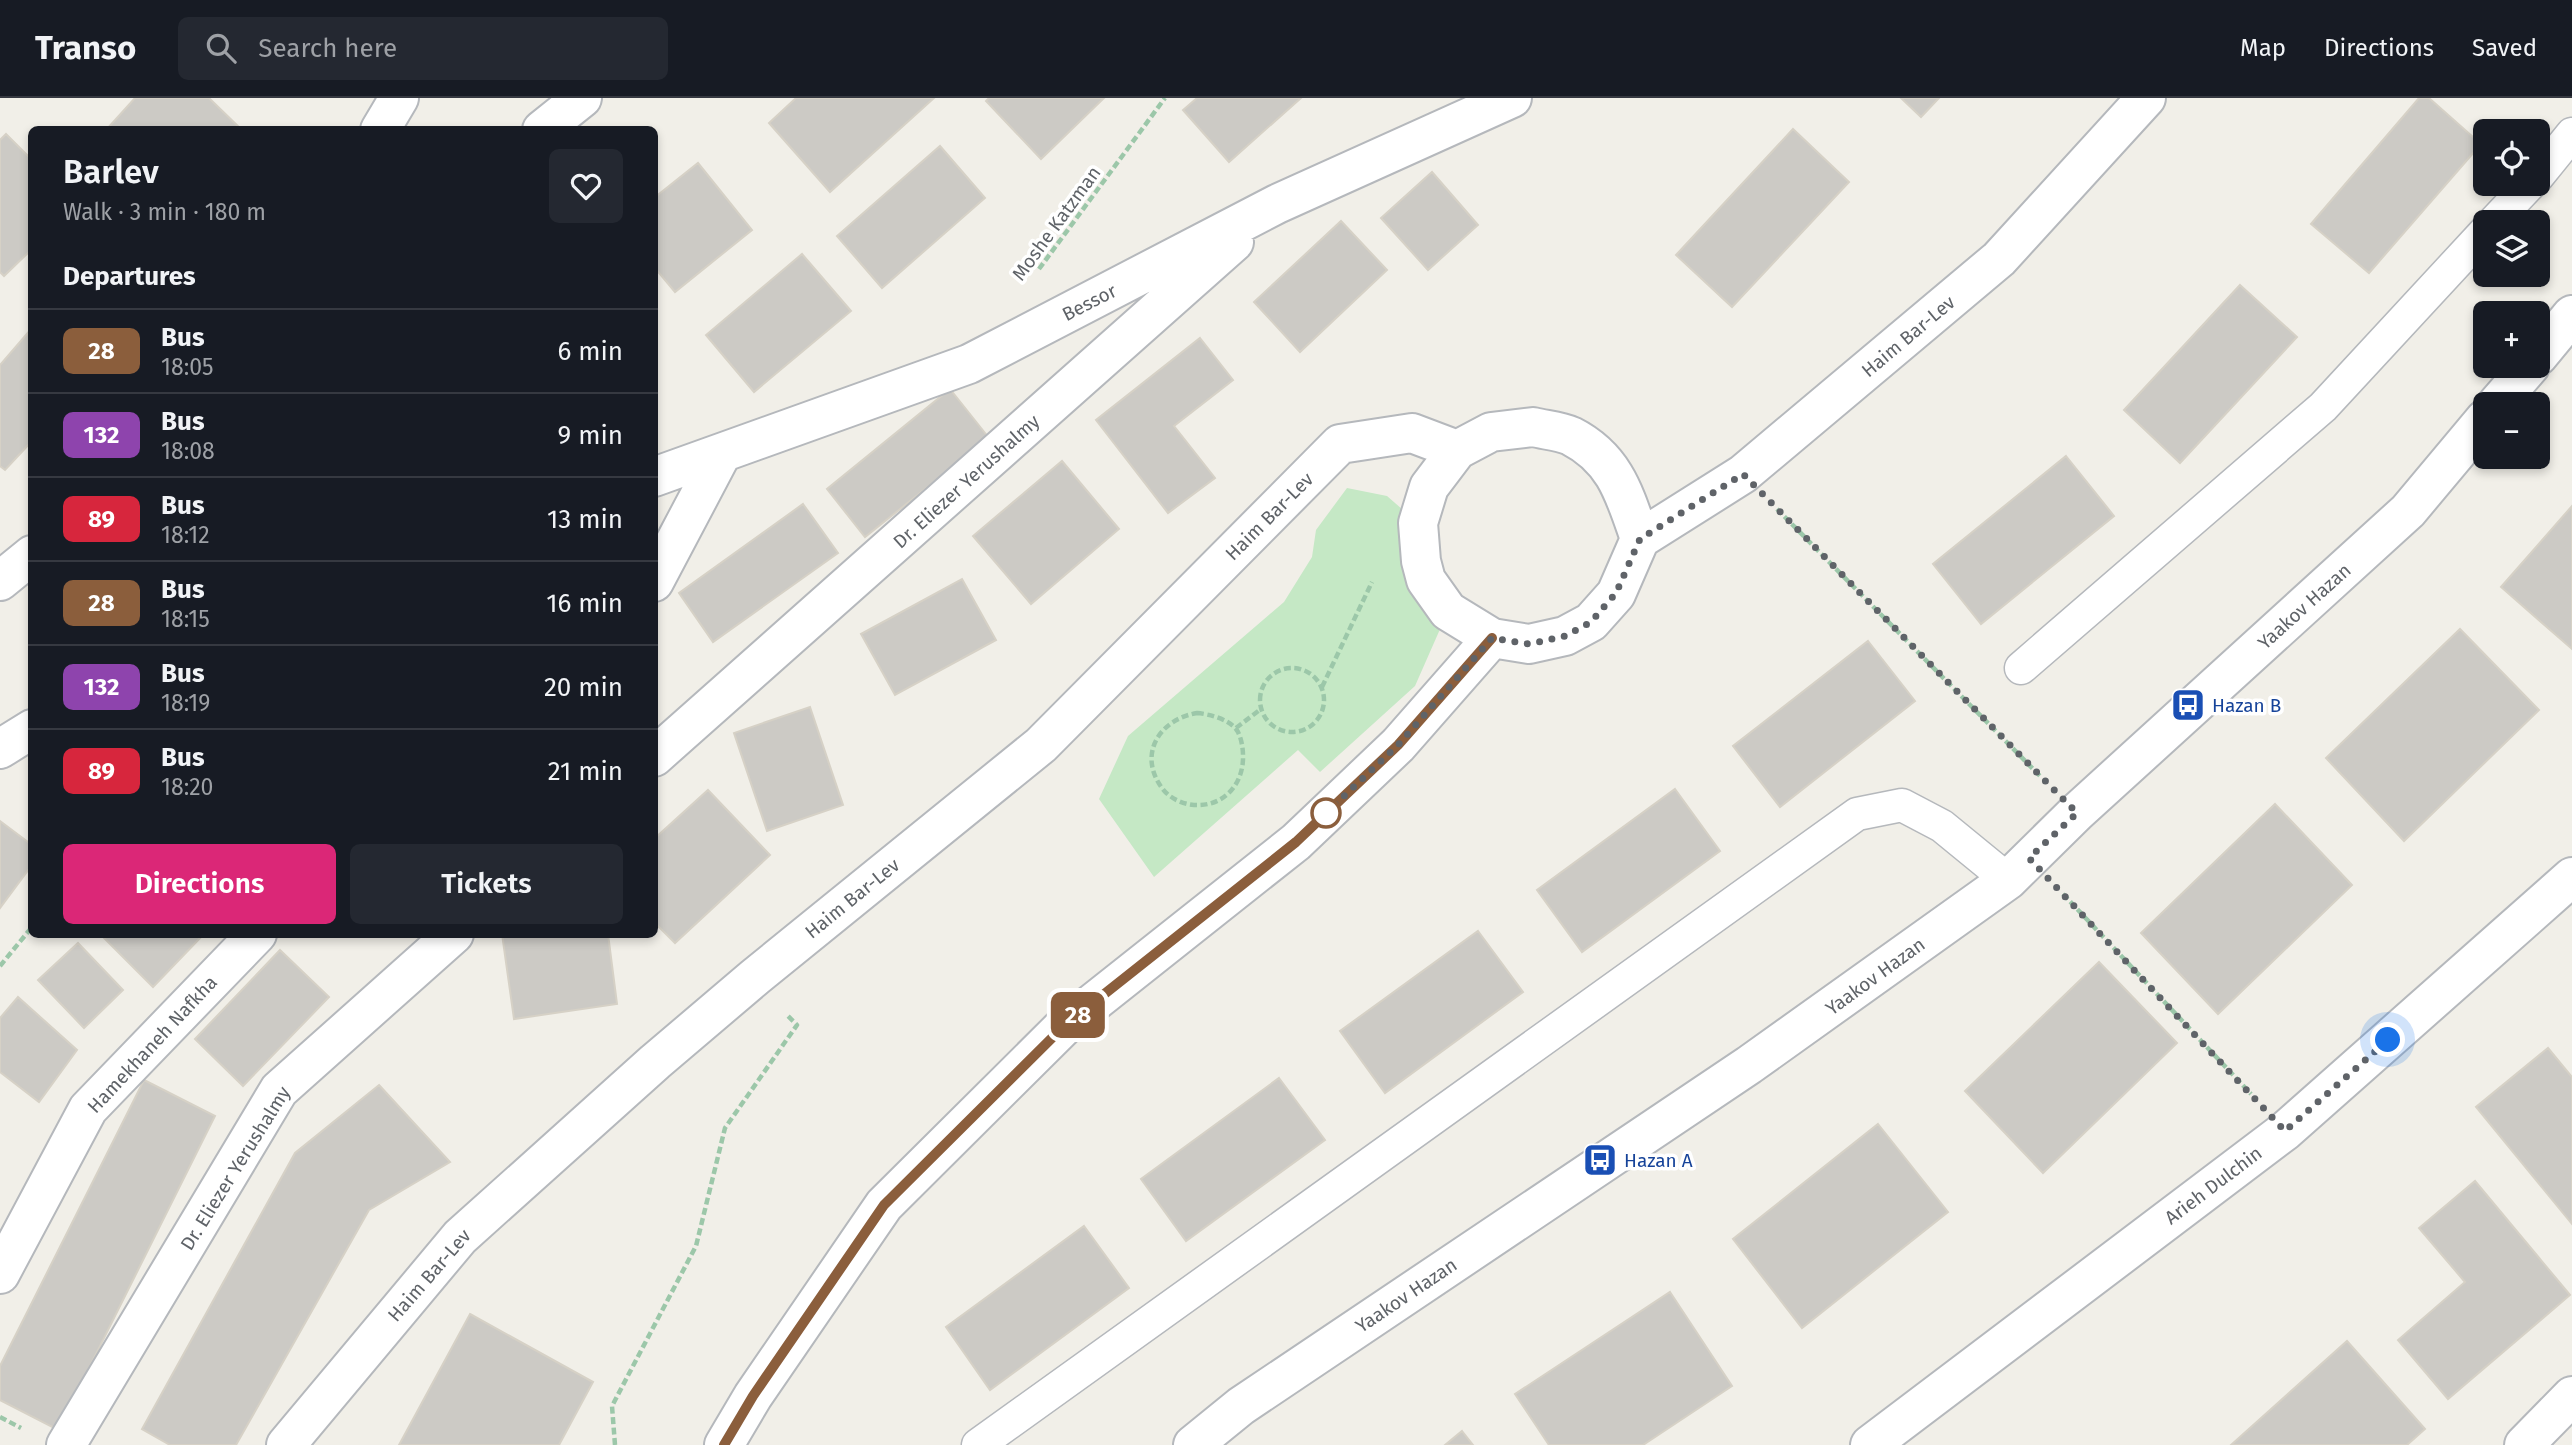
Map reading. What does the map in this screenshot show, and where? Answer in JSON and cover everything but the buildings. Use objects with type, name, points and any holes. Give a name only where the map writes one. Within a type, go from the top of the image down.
[{"type":"street","points":[[382,126],[399,98]]},
{"type":"street","points":[[547,126],[582,98]]},
{"type":"street","name":"Bessor","points":[[658,476],[969,364],[1277,204],[1513,98]]},
{"type":"street","name":"Haim Bar-Lev","points":[[1640,539],[1743,474],[1999,259],[2146,98]]},
{"type":"street","name":"Dr. Eliezer Yerushalmy","points":[[658,753],[1277,204]]},
{"type":"street","points":[[2550,342],[2572,315]]},
{"type":"street","points":[[2507,392],[2520,378]]},
{"type":"street","points":[[1533,427],[1570,436],[1598,455],[1622,485],[1640,539],[1616,593],[1591,622],[1565,636],[1529,644],[1492,638],[1448,611],[1426,580],[1420,561],[1418,523],[1429,487],[1457,450],[1490,432],[1533,427]]},
{"type":"street","name":"Haim Bar-Lev","points":[[286,1445],[460,1237],[735,994],[1041,745],[1340,444],[1412,432],[1457,450]]},
{"type":"street","name":"Yaakov Hazan","points":[[1193,1445],[1241,1406],[1749,1065],[2019,869],[2408,511],[2473,433]]},
{"type":"street","points":[[658,574],[721,455]]},
{"type":"street","points":[[0,582],[28,558]]},
{"type":"street","points":[[724,1445],[753,1396],[884,1205],[1064,1026],[1296,842],[1398,745],[1492,638]]},
{"type":"street","points":[[0,749],[28,732]]},
{"type":"street","name":"Arieh Dulchin","points":[[1870,1445],[2285,1131],[2572,877]]},
{"type":"street","name":"Hamekhaneh Nafkha","points":[[0,1274],[88,1110],[253,938]]},
{"type":"street","name":"Dr. Eliezer Yerushalmy","points":[[66,1445],[279,1090],[450,938]]},
{"type":"street","points":[[2524,1445],[2572,1396]]},
{"type":"lane","points":[[2550,161],[2572,134]]},
{"type":"lane","points":[[2505,210],[2519,196]]},
{"type":"lane","points":[[2021,668],[2323,407],[2473,245]]},
{"type":"lane","points":[[978,1445],[1857,814],[1902,805],[2019,869]]},
{"type":"path","name":"Moshe Katzman","points":[[1034,275],[1165,98]]},
{"type":"path","points":[[1743,474],[2077,813]]},
{"type":"path","points":[[1322,688],[1368,595],[1383,551],[1418,523]]},
{"type":"path","points":[[1287,668],[1308,672],[1317,679],[1322,688],[1323,708],[1319,718],[1312,726],[1303,730],[1282,731],[1266,719],[1261,709],[1260,698],[1268,678],[1287,668]]},
{"type":"path","points":[[1236,729],[1261,709]]},
{"type":"path","points":[[1197,713],[1212,715],[1236,729],[1243,747],[1243,763],[1240,778],[1232,791],[1220,801],[1205,806],[1174,800],[1163,790],[1155,777],[1152,762],[1156,741],[1169,722],[1183,715],[1197,713]]},
{"type":"path","points":[[2019,869],[2285,1131]]},
{"type":"path","points":[[0,966],[28,932]]},
{"type":"path","points":[[615,1445],[612,1406],[696,1246],[725,1128],[797,1025]]},
{"type":"green space","points":[[1347,488],[1387,496],[1418,523],[1448,611],[1415,686],[1320,772],[1298,750],[1154,877],[1099,799],[1128,736],[1284,602],[1312,557],[1316,530]]},
{"type":"bus line","name":"28","points":[[724,1445],[753,1396],[884,1205],[1064,1026],[1296,842],[1398,745],[1492,638]]},
{"type":"place","name":"Hazan B","points":[[2188,705]]},
{"type":"place","name":"Hazan A","points":[[1600,1160]]},
{"type":"route","points":[[1326,813],[1398,745],[1492,638],[1529,644],[1565,636],[1591,622],[1616,593],[1640,539],[1743,474],[2077,813],[2029,858],[2285,1131],[2388,1040]]}]
